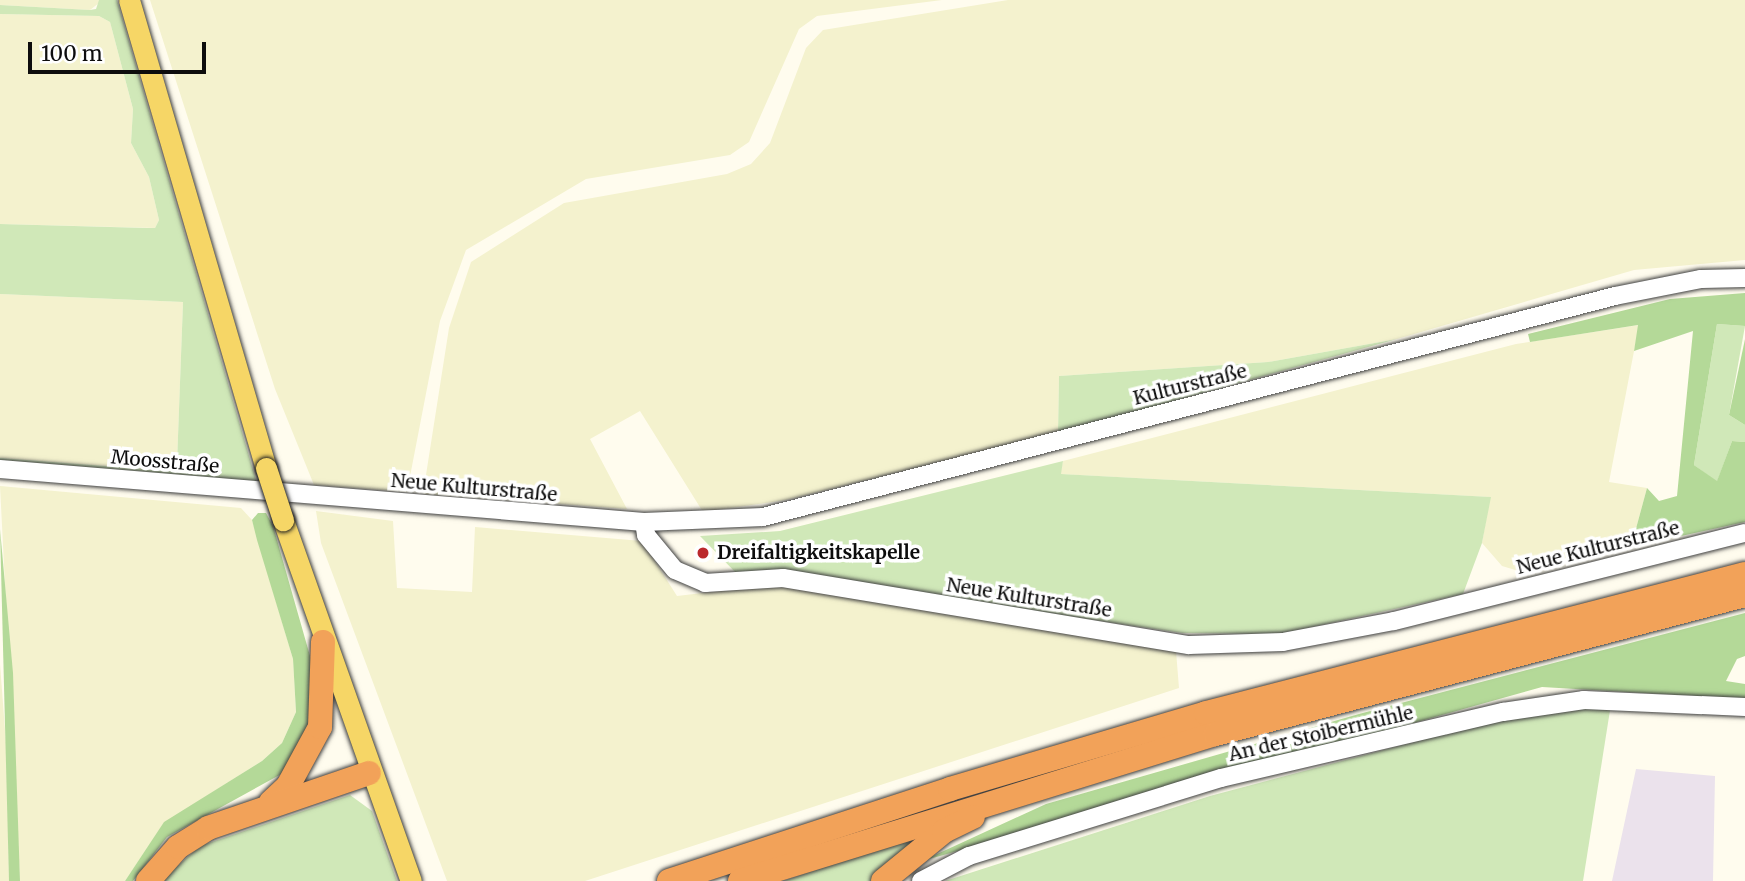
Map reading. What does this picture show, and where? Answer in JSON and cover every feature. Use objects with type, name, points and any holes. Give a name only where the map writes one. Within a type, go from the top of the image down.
[{"type":"highway","points":[[669,881],[1206,713],[1745,574]]},
{"type":"highway","points":[[740,881],[1054,781],[1582,634],[1745,595]]},
{"type":"highway","points":[[268,805],[288,786],[320,727],[323,642]]},
{"type":"highway","points":[[148,881],[177,847],[268,805],[369,773]]},
{"type":"highway","points":[[883,881],[944,831],[1035,797],[1054,781]]},
{"type":"main road","points":[[129,0],[266,468],[323,642],[411,881]]},
{"type":"street","name":"Kulturstraße","points":[[644,522],[763,517],[1615,296],[1701,279],[1745,278]]},
{"type":"street","name":"Moosstraße","points":[[0,469],[327,498]]},
{"type":"street","name":"Neue Kulturstraße","points":[[327,498],[644,522],[646,535],[676,570],[705,583],[783,578],[1189,645],[1283,642],[1394,621],[1745,533]]},
{"type":"street","name":"An der Stoibermühle","points":[[921,881],[969,856],[1221,778],[1503,712],[1595,700],[1745,707]]},
{"type":"shaded area","points":[[0,0],[99,0],[99,3],[90,10],[0,5]]},
{"type":"shaded area","points":[[150,0],[942,0],[817,16],[799,29],[749,142],[730,155],[586,179],[466,250],[440,321],[407,492],[314,485],[275,389]]},
{"type":"shaded area","points":[[1008,0],[1745,0],[1745,260],[1634,270],[1397,339],[1268,362],[1059,376],[1058,433],[786,500],[703,512],[640,411],[590,439],[627,509],[423,494],[449,328],[471,262],[564,203],[727,174],[751,164],[770,143],[806,48],[823,30]]},
{"type":"shaded area","points":[[0,14],[99,16],[110,22],[133,109],[131,143],[149,177],[159,220],[155,228],[0,224]]},
{"type":"shaded area","points":[[0,294],[183,302],[177,463],[172,471],[0,458]]},
{"type":"shaded area","points":[[1639,325],[1609,482],[1647,488],[1631,547],[1522,572],[1502,566],[1482,543],[1490,497],[1060,474],[1063,461],[1516,344]]},
{"type":"shaded area","points":[[0,486],[241,508],[252,520],[293,659],[296,712],[282,743],[262,761],[164,823],[125,881],[20,881]]},
{"type":"shaded area","points":[[316,511],[393,521],[397,588],[472,592],[475,527],[642,541],[677,596],[771,585],[1176,651],[1179,688],[585,881],[447,881],[321,543]]},
{"type":"shaded area","points":[[0,664],[7,756],[9,881],[0,881]]},
{"type":"shaded area","points":[[1636,769],[1715,776],[1713,881],[1612,881]]},
{"type":"green space","points":[[99,0],[117,0],[258,487],[0,463],[0,458],[172,471],[177,463],[183,302],[0,294],[0,224],[155,228],[159,220],[149,177],[131,143],[133,109],[110,22],[99,16],[0,14],[0,5],[90,10],[96,9]]},
{"type":"green space","points":[[1745,293],[1745,326],[1717,324],[1694,465],[1717,481],[1732,441],[1745,442],[1745,522],[1631,547],[1647,488],[1659,501],[1677,496],[1693,331],[1634,351],[1638,325],[1530,342],[1528,334],[1670,299]]},
{"type":"green space","points":[[1717,324],[1745,326],[1729,415],[1745,425],[1745,442],[1732,441],[1717,482],[1694,465]]},
{"type":"green space","points":[[1397,339],[1058,433],[1059,376],[1268,362]]},
{"type":"green space","points":[[1745,339],[1745,425],[1729,415]]},
{"type":"green space","points":[[1063,461],[1061,474],[1491,497],[1482,543],[1463,594],[1280,634],[1182,633],[758,571],[737,574],[700,536],[780,531]]},
{"type":"green space","points":[[258,513],[266,513],[273,526],[314,670],[313,718],[285,772],[167,837],[133,881],[125,881],[164,822],[262,761],[282,743],[296,712],[293,659],[252,520]]},
{"type":"green space","points":[[0,529],[13,673],[20,881],[9,881]]},
{"type":"green space","points":[[1745,613],[1745,656],[1737,659],[1726,681],[1745,684],[1745,699],[1542,687],[922,861],[1046,804],[1359,714]]},
{"type":"green space","points":[[1611,704],[1583,881],[945,881],[1210,796],[1538,709]]},
{"type":"green space","points":[[350,795],[372,811],[397,881],[161,881],[200,846]]},
{"type":"green space","points":[[925,834],[873,881],[783,881]]},
{"type":"place","name":"Dreifaltigkeitskapelle","points":[[703,553]]}]
